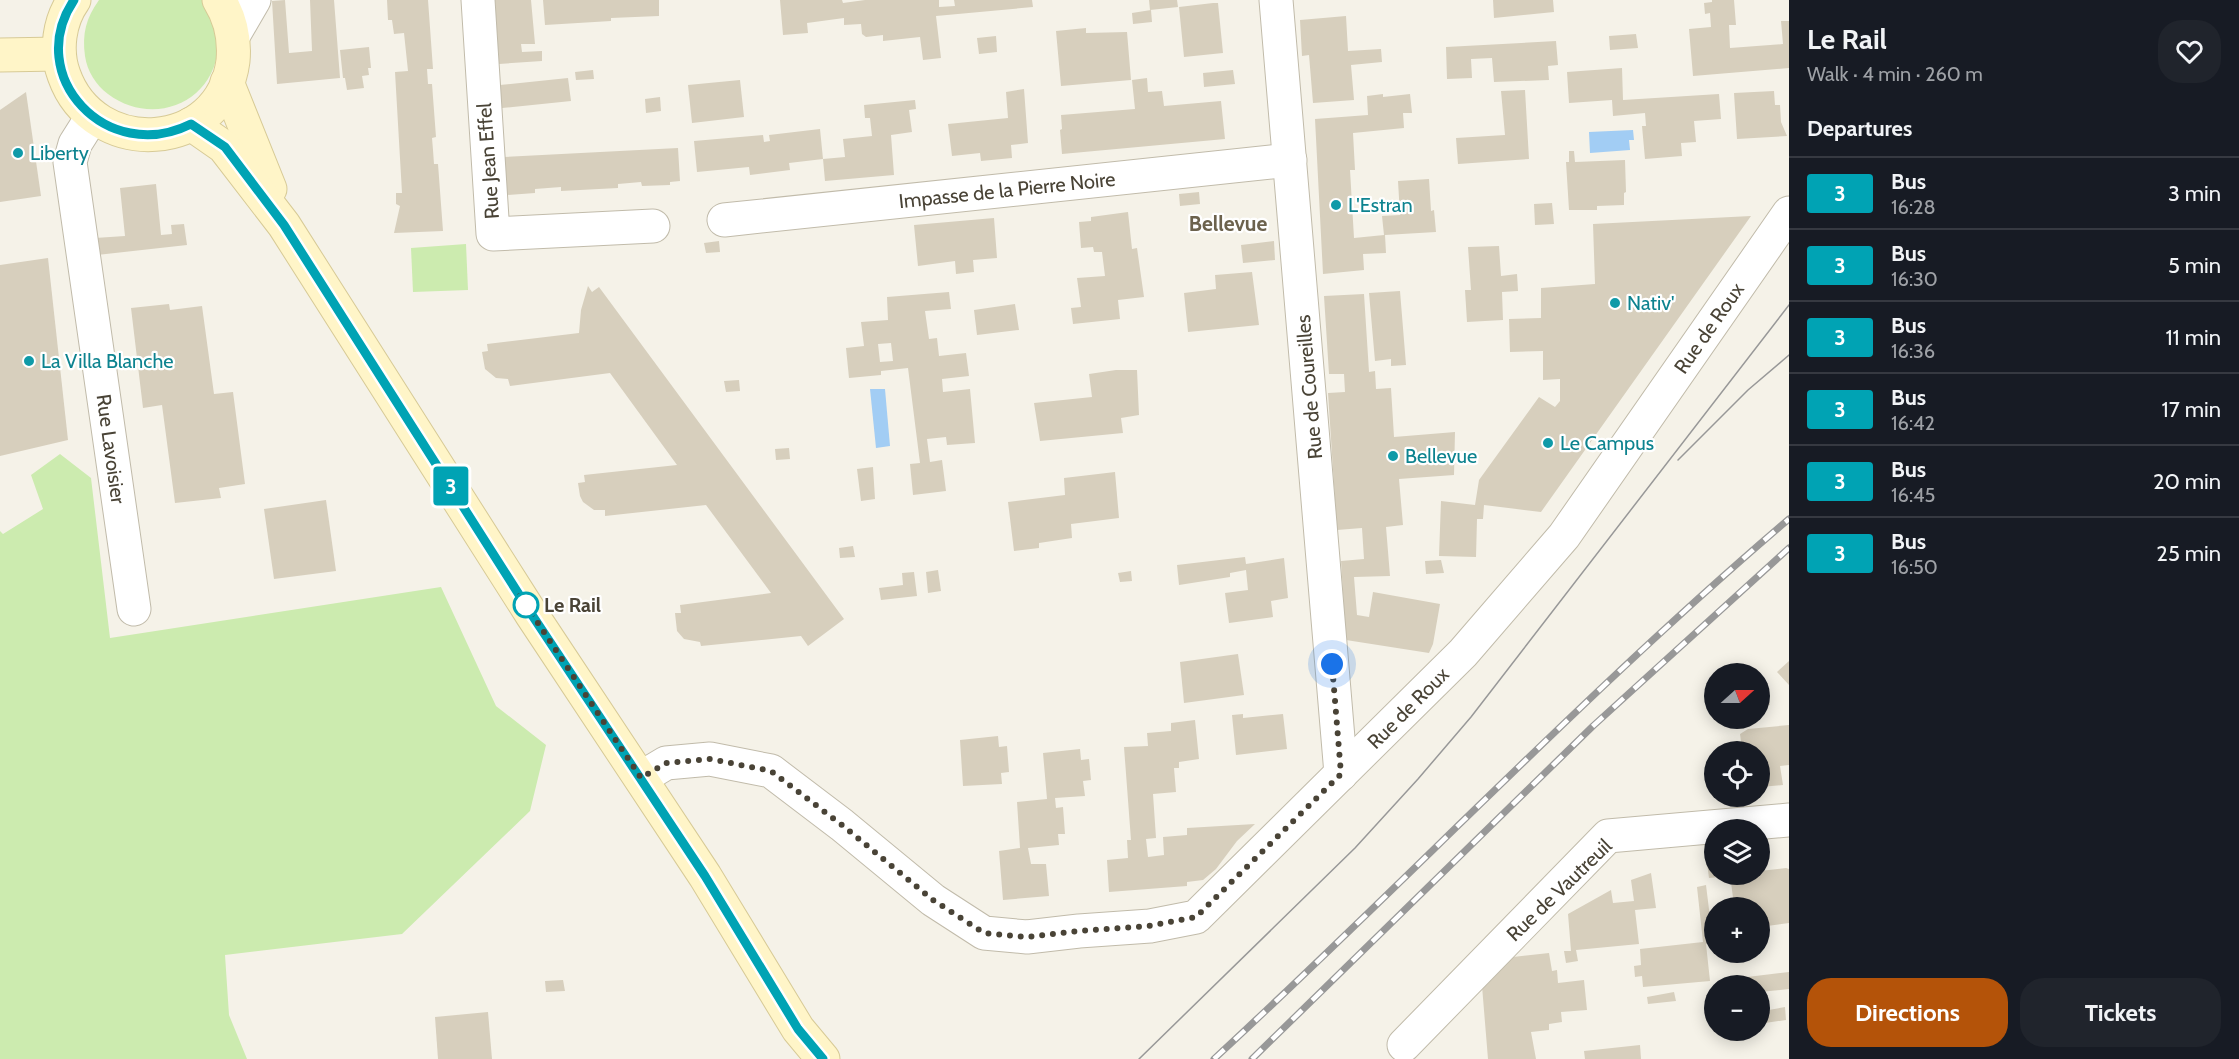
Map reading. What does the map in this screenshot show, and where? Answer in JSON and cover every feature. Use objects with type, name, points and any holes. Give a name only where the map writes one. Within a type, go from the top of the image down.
[{"type":"main road","points":[[74,0],[63,22],[59,54],[62,72],[69,88],[79,104],[92,117],[115,130],[140,136],[166,134],[191,124],[212,106],[227,82],[232,67],[233,36],[230,21],[219,0]]},
{"type":"main road","points":[[0,55],[59,54]]},
{"type":"main road","points":[[227,82],[284,225]]},
{"type":"main road","points":[[191,124],[225,147],[284,225],[532,615],[705,876],[798,1029],[823,1059]]},
{"type":"street","points":[[233,36],[254,0]]},
{"type":"street","name":"Rue Jean Effel","points":[[478,0],[493,234],[653,226]]},
{"type":"street","name":"Rue de Coureilles","points":[[1276,0],[1341,774]]},
{"type":"street","name":"Rue Lavoisier","points":[[92,117],[75,144],[70,162],[134,609]]},
{"type":"street","name":"Impasse de la Pierre Noire","points":[[724,219],[1290,160]]},
{"type":"street","name":"Rue de Roux","points":[[641,778],[666,763],[710,759],[771,771],[842,825],[933,900],[984,933],[1027,937],[1149,926],[1196,917],[1463,653],[1564,536],[1789,213]]},
{"type":"street","name":"Rue de Vautreuil","points":[[1407,1049],[1608,836],[1789,820]]},
{"type":"green space","points":[[99,0],[203,0],[218,35],[214,67],[205,83],[193,96],[161,109],[143,109],[125,104],[108,94],[90,72],[84,48],[86,26]]},
{"type":"green space","points":[[466,244],[468,290],[413,292],[411,248]]},
{"type":"green space","points":[[60,454],[91,478],[110,638],[441,587],[496,706],[546,745],[530,811],[402,934],[225,955],[229,1015],[247,1059],[0,1059],[0,531],[3,534],[43,509],[31,475]]},
{"type":"water","points":[[1633,130],[1634,140],[1629,140],[1630,150],[1590,153],[1589,132]]},
{"type":"water","points":[[870,389],[885,389],[890,446],[876,448]]},
{"type":"building","points":[[285,0],[289,53],[312,51],[310,0],[334,0],[340,78],[277,84],[272,1]]},
{"type":"building","points":[[387,0],[428,0],[433,69],[427,69],[428,84],[432,84],[436,137],[432,138],[434,164],[438,164],[443,231],[394,233],[400,206],[396,204],[396,193],[402,193],[395,72],[408,71],[404,33],[394,34],[392,20],[388,20]]},
{"type":"building","points":[[495,0],[531,0],[535,44],[521,44],[522,52],[542,51],[542,61],[499,64]]},
{"type":"building","points":[[543,0],[659,0],[659,16],[545,25]]},
{"type":"building","points":[[780,0],[842,0],[843,3],[865,0],[939,0],[939,7],[955,6],[954,0],[1032,0],[1033,7],[936,16],[941,58],[923,60],[920,37],[883,41],[883,35],[866,37],[862,34],[861,24],[844,25],[844,18],[807,23],[808,33],[783,35]]},
{"type":"building","points":[[1149,0],[1177,0],[1178,7],[1150,10]]},
{"type":"building","points":[[1493,0],[1553,0],[1554,12],[1494,18]]},
{"type":"building","points":[[1712,0],[1734,0],[1736,25],[1729,25],[1730,48],[1783,44],[1781,21],[1789,21],[1789,68],[1693,76],[1689,29],[1711,27],[1710,13],[1705,14],[1704,3],[1712,2]]},
{"type":"building","points":[[1218,3],[1223,53],[1184,57],[1179,7]]},
{"type":"building","points":[[1151,10],[1152,22],[1133,24],[1132,13]]},
{"type":"building","points":[[1346,16],[1348,51],[1381,49],[1382,62],[1351,65],[1354,100],[1313,103],[1309,55],[1302,56],[1300,20]]},
{"type":"building","points":[[1086,28],[1086,33],[1127,32],[1131,80],[1061,86],[1056,31]]},
{"type":"building","points":[[1636,34],[1638,48],[1610,50],[1609,36]]},
{"type":"building","points":[[996,36],[997,52],[979,54],[977,38]]},
{"type":"building","points":[[1556,41],[1558,65],[1548,66],[1549,80],[1494,82],[1492,58],[1471,59],[1472,78],[1447,79],[1446,47]]},
{"type":"building","points":[[369,47],[371,68],[368,68],[369,75],[362,76],[364,88],[347,90],[345,78],[343,78],[340,50]]},
{"type":"building","points":[[1622,68],[1623,100],[1719,94],[1721,119],[1694,121],[1696,142],[1681,143],[1682,156],[1645,159],[1642,126],[1646,126],[1645,113],[1613,116],[1612,100],[1569,103],[1567,72]]},
{"type":"building","points":[[593,70],[594,79],[576,80],[575,72]]},
{"type":"building","points":[[1233,70],[1235,84],[1204,87],[1203,73]]},
{"type":"building","points":[[568,78],[571,101],[502,108],[500,85]]},
{"type":"building","points":[[1147,78],[1148,92],[1162,91],[1164,106],[1221,101],[1225,139],[1062,154],[1061,115],[1135,109],[1132,80]]},
{"type":"building","points":[[740,80],[744,117],[692,123],[688,85]]},
{"type":"building","points":[[1024,89],[1028,143],[1011,145],[1012,158],[981,161],[980,153],[952,156],[948,124],[1008,118],[1006,92]]},
{"type":"building","points":[[1525,90],[1529,159],[1458,164],[1456,138],[1505,135],[1501,91]]},
{"type":"building","points":[[1774,91],[1775,105],[1780,105],[1781,122],[1787,136],[1737,139],[1734,93]]},
{"type":"building","name":"Liberty","points":[[26,92],[41,196],[0,202],[0,110]]},
{"type":"building","points":[[1383,94],[1383,97],[1410,94],[1412,113],[1403,113],[1404,128],[1353,133],[1355,170],[1350,170],[1354,238],[1384,235],[1382,216],[1400,215],[1398,181],[1429,179],[1431,211],[1434,210],[1436,232],[1385,235],[1386,253],[1363,254],[1364,270],[1323,274],[1315,119],[1368,115],[1367,96]]},
{"type":"building","points":[[660,97],[661,111],[646,113],[645,99]]},
{"type":"building","points":[[915,100],[916,109],[909,110],[912,132],[891,135],[894,175],[825,181],[823,159],[845,157],[843,139],[872,136],[870,118],[865,118],[864,105]]},
{"type":"building","points":[[820,129],[823,159],[789,163],[790,170],[750,175],[749,167],[697,172],[694,141],[763,135],[764,142],[770,141],[769,135]]},
{"type":"building","points":[[678,148],[680,181],[670,182],[670,185],[642,186],[641,182],[618,184],[618,188],[561,191],[561,187],[535,189],[535,193],[507,195],[504,157]]},
{"type":"building","points":[[1569,151],[1574,151],[1575,162],[1625,160],[1624,205],[1597,206],[1597,210],[1569,210],[1566,162],[1569,162]]},
{"type":"building","points":[[156,184],[161,235],[172,234],[171,225],[184,224],[187,245],[97,255],[95,238],[125,236],[120,188]]},
{"type":"building","points":[[1199,192],[1200,204],[1180,206],[1179,194]]},
{"type":"building","points":[[1552,203],[1554,224],[1535,225],[1534,204]]},
{"type":"building","points":[[1128,212],[1132,249],[1137,248],[1144,297],[1118,300],[1120,319],[1073,324],[1071,308],[1081,307],[1077,278],[1105,276],[1102,252],[1094,252],[1093,247],[1081,248],[1079,222],[1091,221],[1091,217]]},
{"type":"building","points":[[1751,216],[1541,512],[1484,505],[1483,519],[1477,519],[1476,557],[1439,556],[1441,501],[1475,505],[1479,480],[1539,397],[1555,407],[1560,401],[1560,379],[1543,380],[1543,351],[1510,352],[1509,319],[1541,318],[1541,288],[1595,284],[1593,224]]},
{"type":"building","points":[[994,218],[997,258],[973,260],[974,272],[956,274],[955,261],[918,266],[914,225]]},
{"type":"building","points":[[719,241],[720,252],[706,253],[704,243]]},
{"type":"building","points":[[1274,241],[1275,260],[1243,263],[1241,245]]},
{"type":"building","points":[[1499,246],[1501,276],[1517,274],[1518,291],[1502,292],[1503,320],[1467,322],[1465,290],[1471,290],[1468,247]]},
{"type":"building","name":"La Villa Blanche","points":[[48,258],[68,440],[0,456],[0,265]]},
{"type":"building","points":[[1252,272],[1259,325],[1188,332],[1184,293],[1216,289],[1215,275]]},
{"type":"building","points":[[588,286],[592,292],[599,287],[844,619],[808,646],[801,636],[701,646],[700,642],[684,639],[677,631],[675,613],[681,613],[680,605],[771,593],[706,505],[605,516],[605,510],[594,510],[583,502],[578,483],[585,482],[584,475],[677,465],[610,373],[510,386],[508,379],[496,378],[485,369],[482,352],[488,351],[487,344],[579,333],[581,310]]},
{"type":"building","points":[[1400,291],[1406,365],[1391,366],[1391,359],[1375,361],[1369,293]]},
{"type":"building","points":[[949,292],[951,309],[925,311],[929,339],[937,338],[939,356],[966,353],[969,376],[942,379],[943,392],[970,389],[975,443],[947,445],[946,437],[927,439],[930,462],[942,460],[946,491],[913,495],[910,464],[920,463],[908,368],[881,371],[881,375],[849,378],[846,348],[864,346],[861,322],[888,320],[887,297]],"holes":[[[891,343],[893,361],[880,362],[878,344]]]},
{"type":"building","points":[[1364,294],[1369,372],[1375,371],[1376,389],[1391,388],[1394,437],[1455,432],[1454,475],[1399,479],[1403,525],[1386,527],[1390,576],[1354,577],[1357,615],[1369,617],[1373,592],[1440,604],[1433,644],[1429,653],[1346,640],[1341,561],[1364,559],[1362,528],[1337,530],[1328,393],[1345,392],[1344,374],[1329,374],[1324,296]]},
{"type":"building","points":[[169,304],[170,310],[202,306],[214,394],[233,392],[245,484],[219,488],[221,498],[175,503],[162,405],[143,408],[131,308]]},
{"type":"building","points":[[1015,304],[1019,330],[977,335],[974,310]]},
{"type":"building","points":[[1137,370],[1139,415],[1121,418],[1123,433],[1040,441],[1034,403],[1092,397],[1089,374]]},
{"type":"building","points":[[739,380],[740,391],[726,392],[724,381]]},
{"type":"building","points":[[789,448],[790,459],[776,460],[775,449]]},
{"type":"building","points":[[873,467],[875,499],[861,501],[857,469]]},
{"type":"building","points":[[1115,472],[1119,518],[1071,524],[1072,538],[1039,543],[1039,548],[1014,551],[1008,502],[1065,495],[1064,478]]},
{"type":"building","points":[[326,500],[336,571],[274,579],[264,509]]},
{"type":"building","points":[[853,546],[855,557],[840,558],[839,548]]},
{"type":"building","points":[[1245,557],[1246,564],[1284,558],[1288,598],[1271,601],[1273,617],[1229,623],[1225,593],[1248,590],[1246,570],[1230,573],[1230,577],[1179,585],[1177,565]]},
{"type":"building","points":[[1441,560],[1444,573],[1426,574],[1425,561]]},
{"type":"building","points":[[938,570],[941,591],[928,593],[926,572]]},
{"type":"building","points":[[1131,571],[1132,581],[1120,582],[1118,573]]},
{"type":"building","points":[[914,572],[917,596],[881,600],[879,588],[903,585],[902,573]]},
{"type":"building","points":[[1238,654],[1244,695],[1184,703],[1180,662]]},
{"type":"building","points":[[1789,661],[1789,685],[1777,672]]},
{"type":"building","points":[[1243,714],[1243,718],[1283,714],[1287,749],[1236,755],[1232,715]]},
{"type":"building","points":[[1195,720],[1199,759],[1179,762],[1179,768],[1174,768],[1176,792],[1153,794],[1156,838],[1146,839],[1148,857],[1164,855],[1163,837],[1187,835],[1187,828],[1255,824],[1237,841],[1216,869],[1203,880],[1187,882],[1187,886],[1109,892],[1107,860],[1128,858],[1127,840],[1131,840],[1124,747],[1148,746],[1147,733],[1171,731],[1171,723]]},
{"type":"building","points":[[1789,725],[1789,765],[1780,766],[1783,785],[1770,786],[1770,741],[1741,741],[1740,734],[1748,729],[1770,729],[1770,727]]},
{"type":"building","points":[[998,736],[999,747],[1007,746],[1009,772],[1001,773],[1002,784],[963,786],[960,740]]},
{"type":"building","points":[[1080,749],[1081,760],[1089,759],[1091,780],[1083,781],[1085,796],[1055,798],[1056,808],[1063,807],[1065,834],[1058,834],[1059,845],[1028,848],[1031,864],[1046,864],[1049,896],[1003,900],[999,851],[1020,848],[1017,802],[1047,799],[1043,753]]},
{"type":"building","points":[[1789,869],[1789,923],[1770,926],[1770,897],[1733,897],[1731,885],[1770,885],[1770,870]]},
{"type":"building","points":[[1651,873],[1656,908],[1635,910],[1639,944],[1576,950],[1578,961],[1566,963],[1564,951],[1571,951],[1568,914],[1611,890],[1613,903],[1634,901],[1631,880]]},
{"type":"building","points":[[1706,885],[1704,963],[1708,963],[1709,975],[1704,975],[1704,982],[1643,987],[1642,976],[1635,977],[1634,966],[1641,965],[1640,949],[1703,942],[1697,887]]},
{"type":"building","points":[[1549,953],[1552,971],[1557,970],[1558,983],[1584,980],[1587,1010],[1561,1012],[1562,1022],[1549,1024],[1549,1030],[1531,1032],[1536,1059],[1488,1059],[1482,986],[1513,957]]},
{"type":"building","points":[[1789,972],[1789,989],[1770,991],[1770,975],[1764,975]]},
{"type":"building","points":[[563,980],[565,991],[546,992],[545,981]]},
{"type":"building","points":[[1674,992],[1676,1001],[1648,1004],[1647,997]]},
{"type":"building","points":[[1785,1007],[1786,1020],[1770,1022],[1770,1010]]},
{"type":"building","points":[[488,1012],[492,1059],[438,1059],[435,1017]]},
{"type":"building","points":[[1640,1045],[1641,1059],[1585,1059],[1584,1051]]},
{"type":"tram line","points":[[1139,1059],[1355,848],[1418,779],[1471,717],[1789,305]]},
{"type":"tram line","points":[[1678,460],[1748,390],[1789,355]]},
{"type":"railway","points":[[1214,1059],[1642,650],[1789,519]]},
{"type":"railway","points":[[1252,1059],[1593,726],[1789,548]]},
{"type":"bus line","name":"3","points":[[74,0],[63,22],[59,54],[62,72],[79,104],[103,124],[128,134],[154,136],[179,130],[191,124],[225,147],[284,225],[532,615],[705,876],[798,1029],[823,1059]]},
{"type":"place","name":"Liberty","points":[[18,153]]},
{"type":"place","name":"L'Estran","points":[[1336,205]]},
{"type":"place","name":"Nativ'","points":[[1615,303]]},
{"type":"place","name":"La Villa Blanche","points":[[29,361]]},
{"type":"place","name":"Le Campus","points":[[1548,443]]},
{"type":"place","name":"Bellevue","points":[[1393,456]]},
{"type":"place","name":"Le Rail","points":[[526,605]]},
{"type":"district","name":"Bellevue","points":[[1228,223]]},
{"type":"route","points":[[526,605],[520,596],[641,778],[666,763],[710,759],[771,771],[842,825],[933,900],[984,933],[1027,937],[1149,926],[1196,917],[1341,774],[1332,664]]}]
